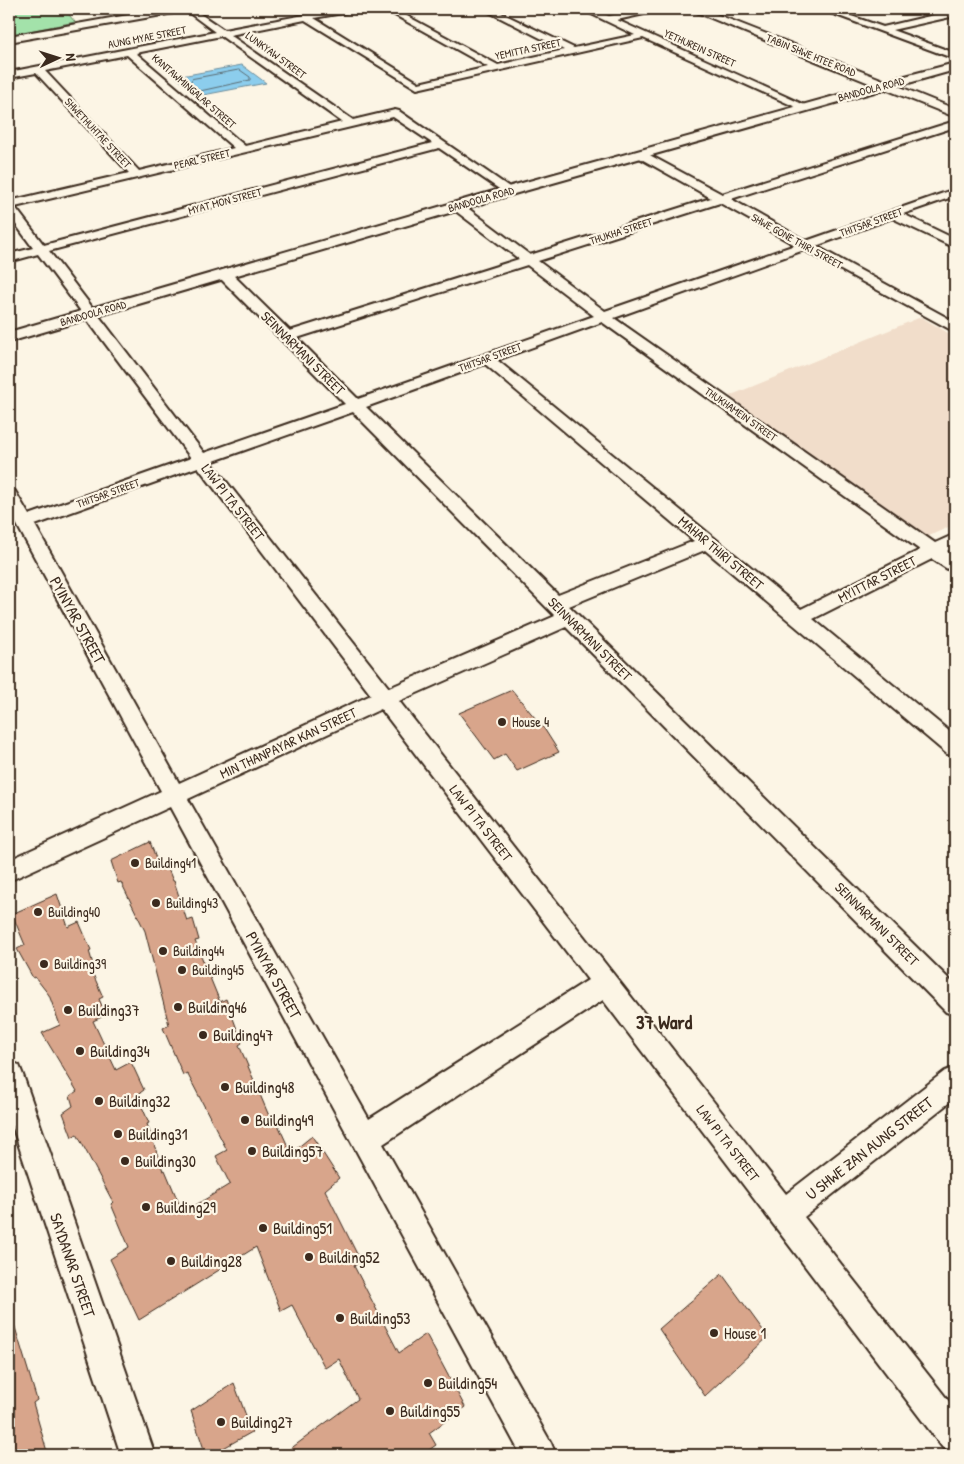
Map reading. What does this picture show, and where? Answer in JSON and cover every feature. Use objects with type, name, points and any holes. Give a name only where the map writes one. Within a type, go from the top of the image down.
[{"type":"street","points":[[9,39],[179,9]]},
{"type":"street","name":"LUNKYAW STREET","points":[[188,9],[350,123]]},
{"type":"street","name":"AUNG MYAE STREET","points":[[9,75],[348,9]]},
{"type":"street","points":[[388,9],[496,68]]},
{"type":"street","points":[[487,9],[572,51]]},
{"type":"street","name":"YETHUREIN STREET","points":[[586,9],[804,107]]},
{"type":"street","points":[[609,19],[655,9]]},
{"type":"street","name":"TABIN SHWE HTEE ROAD","points":[[694,9],[955,113]]},
{"type":"street","points":[[824,9],[955,56]]},
{"type":"street","points":[[883,30],[955,13]]},
{"type":"street","name":"YEMITTA STREET","points":[[306,17],[417,86],[645,36]]},
{"type":"street","name":"KANTAWMINGALAR STREET","points":[[129,52],[242,149]]},
{"type":"street","name":"BANDOOLA ROAD","points":[[9,337],[509,191],[955,66]]},
{"type":"street","name":"SHWETHUHTAE STREET","points":[[38,69],[136,174]]},
{"type":"street","name":"PEARL STREET","points":[[9,206],[395,113],[441,144]]},
{"type":"street","name":"THUKHA STREET","points":[[288,337],[955,124]]},
{"type":"street","points":[[441,144],[509,191]]},
{"type":"street","name":"MYAT MON STREET","points":[[9,258],[441,144]]},
{"type":"street","name":"SHWE GONE THIRI STREET","points":[[640,154],[955,328]]},
{"type":"street","name":"THITSAR STREET","points":[[24,523],[955,192]]},
{"type":"street","name":"LAW PI TA STREET","points":[[9,206],[201,460],[955,1436]]},
{"type":"street","name":"THUKHAMEIN STREET","points":[[457,206],[604,317],[955,566]]},
{"type":"street","points":[[893,214],[955,244]]},
{"type":"street","name":"SEINNARMANI STREET","points":[[224,274],[955,1003]]},
{"type":"street","name":"MAHAR THIRI STREET","points":[[486,358],[955,748]]},
{"type":"street","name":"PYINYAR STREET","points":[[9,495],[364,1139],[533,1452]]},
{"type":"street","name":"MYITTAR STREET","points":[[800,618],[955,540]]},
{"type":"street","name":"MIN THANPAYAR KAN STREET","points":[[9,871],[385,698],[708,542]]},
{"type":"street","points":[[364,1139],[605,984]]},
{"type":"street","name":"SAYDANAR STREET","points":[[9,1076],[138,1455]]},
{"type":"street","name":"U SHWE ZAN AUNG STREET","points":[[783,1215],[955,1081]]},
{"type":"shaded area","points":[[921,317],[955,337],[955,524],[927,537],[729,396]]},
{"type":"green space","points":[[9,9],[64,9],[75,22],[9,35]]},
{"type":"water","points":[[242,65],[266,83],[198,96],[176,77]]},
{"type":"building","name":"House 4","points":[[512,690],[545,730],[559,752],[517,771],[505,754],[494,760],[459,713]]},
{"type":"building","points":[[150,842],[159,867],[166,864],[174,881],[187,921],[193,919],[199,940],[195,941],[220,1002],[226,999],[242,1043],[239,1045],[272,1123],[276,1120],[291,1153],[312,1136],[339,1178],[325,1190],[361,1262],[354,1266],[399,1353],[426,1334],[465,1407],[429,1433],[436,1445],[422,1455],[282,1455],[358,1399],[339,1359],[325,1368],[292,1305],[281,1311],[256,1247],[139,1320],[110,1259],[129,1247],[111,1204],[113,1202],[77,1134],[72,1137],[63,1113],[73,1106],[70,1096],[77,1091],[42,1033],[60,1025],[49,995],[35,977],[33,978],[17,949],[25,945],[12,914],[57,894],[68,927],[79,922],[91,950],[89,951],[95,971],[92,972],[103,997],[99,999],[106,1015],[93,1021],[116,1070],[131,1062],[144,1090],[137,1095],[149,1123],[147,1124],[163,1171],[165,1170],[183,1213],[230,1184],[216,1156],[227,1150],[187,1073],[183,1075],[163,1028],[169,1025],[145,931],[121,882],[118,883],[111,861]]},
{"type":"building","name":"House 1","points":[[722,1274],[768,1337],[705,1396],[659,1329]]},
{"type":"building","points":[[14,1324],[37,1400],[33,1403],[48,1455],[9,1455],[9,1325]]},
{"type":"building","name":"Building27","points":[[234,1383],[252,1432],[211,1455],[206,1455],[191,1411]]},
{"type":"place","name":"House 4","points":[[502,722]]},
{"type":"place","name":"Building41","points":[[135,863]]},
{"type":"place","name":"Building43","points":[[156,903]]},
{"type":"place","name":"Building40","points":[[38,912]]},
{"type":"place","name":"Building44","points":[[163,951]]},
{"type":"place","name":"Building39","points":[[44,964]]},
{"type":"place","name":"Building45","points":[[182,970]]},
{"type":"place","name":"Building46","points":[[178,1007]]},
{"type":"place","name":"Building37","points":[[68,1010]]},
{"type":"place","name":"Building47","points":[[203,1035]]},
{"type":"place","name":"Building34","points":[[80,1051]]},
{"type":"place","name":"Building48","points":[[225,1087]]},
{"type":"place","name":"Building32","points":[[99,1101]]},
{"type":"place","name":"Building49","points":[[245,1120]]},
{"type":"place","name":"Building31","points":[[118,1134]]},
{"type":"place","name":"Building57","points":[[252,1151]]},
{"type":"place","name":"Building30","points":[[125,1161]]},
{"type":"place","name":"Building29","points":[[146,1207]]},
{"type":"place","name":"Building51","points":[[263,1228]]},
{"type":"place","name":"Building52","points":[[309,1257]]},
{"type":"place","name":"Building28","points":[[171,1261]]},
{"type":"place","name":"Building53","points":[[340,1318]]},
{"type":"place","name":"House 1","points":[[714,1333]]},
{"type":"place","name":"Building54","points":[[428,1383]]},
{"type":"place","name":"Building55","points":[[390,1411]]},
{"type":"place","name":"Building27","points":[[221,1422]]},
{"type":"district","name":"37 Ward","points":[[664,1022]]}]
